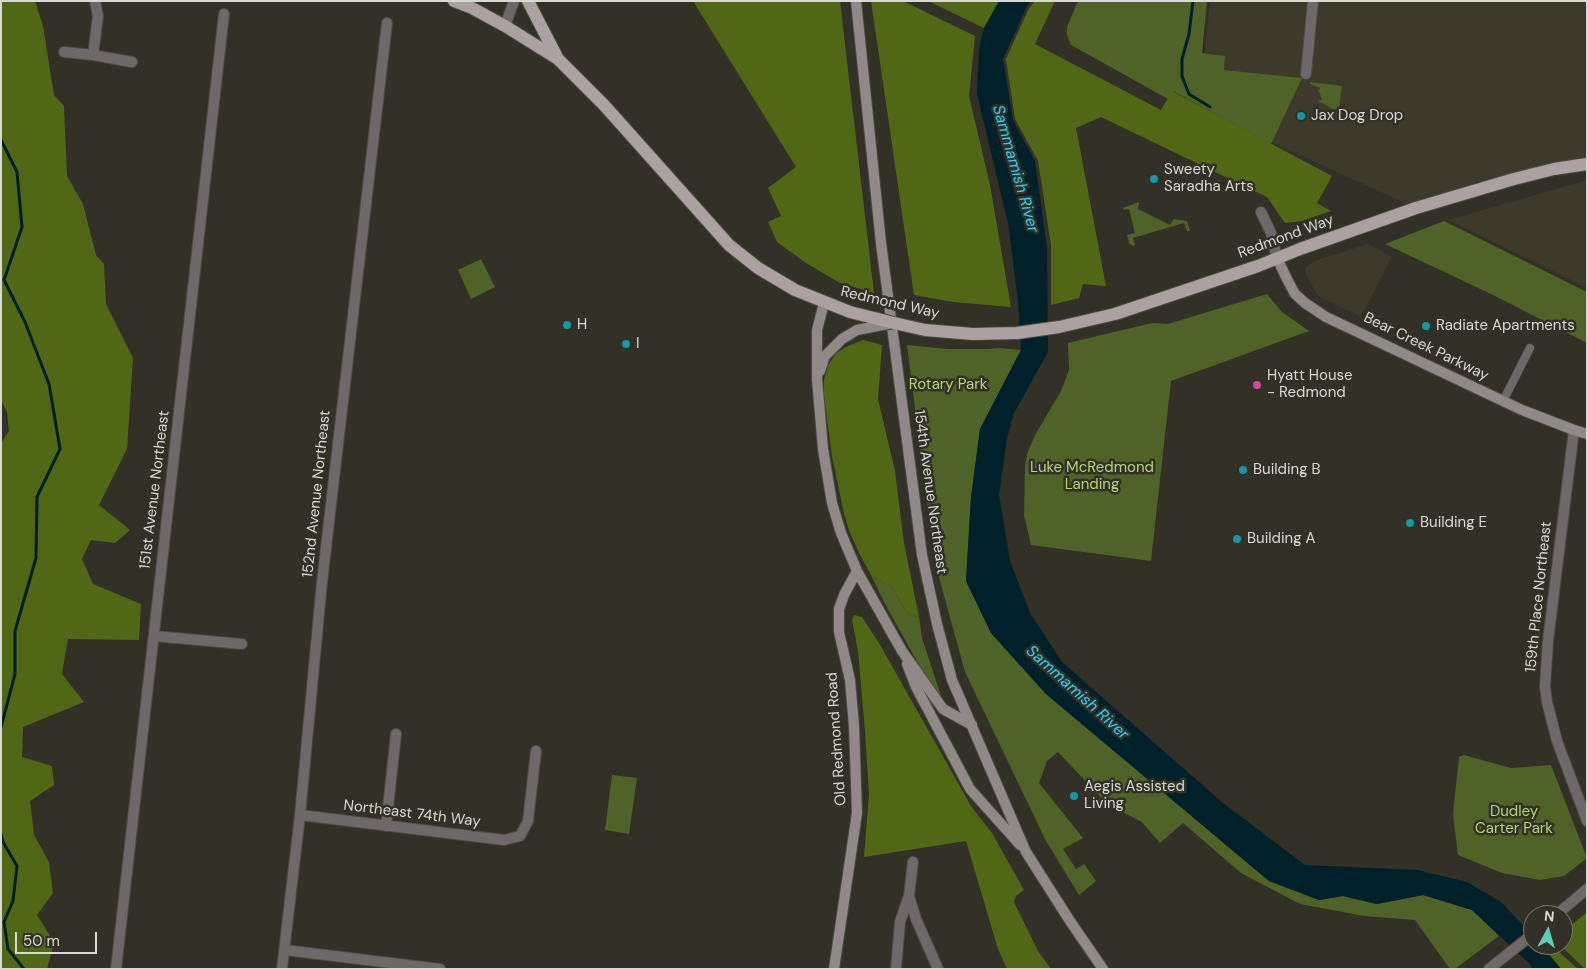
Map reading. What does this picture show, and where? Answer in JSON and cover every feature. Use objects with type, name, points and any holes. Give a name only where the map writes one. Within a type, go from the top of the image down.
[{"type":"main road","name":"Redmond Way","points":[[454,1],[472,8],[505,26],[558,59],[599,99],[729,245],[758,268],[795,290],[850,312],[925,330],[973,334],[1018,333],[1115,314],[1416,208],[1514,178],[1587,164]]},
{"type":"main road","points":[[528,1],[558,59]]},
{"type":"main road","name":"154th Avenue Northeast","points":[[856,1],[881,243],[922,555],[937,624],[951,674],[1026,852]]},
{"type":"main road","name":"Bear Creek Parkway","points":[[1278,258],[1295,294],[1304,303],[1326,316],[1503,401],[1587,434]]},
{"type":"main road","points":[[824,302],[817,330],[817,379],[823,449],[832,503],[841,533],[857,571],[902,651],[943,709],[972,725]]},
{"type":"main road","points":[[817,379],[825,356],[842,339],[857,330],[894,323]]},
{"type":"main road","name":"Old Redmond Road","points":[[834,969],[857,813],[854,726],[850,680],[839,632],[839,609],[857,571]]},
{"type":"main road","points":[[902,651],[916,687],[970,789],[1026,852],[1103,969]]},
{"type":"street","points":[[93,56],[98,16],[96,1]]},
{"type":"street","points":[[505,26],[514,1]]},
{"type":"street","points":[[1306,74],[1313,1]]},
{"type":"street","name":"151st Avenue Northeast","points":[[116,969],[224,14]]},
{"type":"street","name":"152nd Avenue Northeast","points":[[282,969],[300,815],[323,573],[387,23]]},
{"type":"street","points":[[64,52],[132,62]]},
{"type":"street","points":[[1261,212],[1271,233],[1278,258]]},
{"type":"street","points":[[1503,401],[1530,348]]},
{"type":"street","name":"159th Place Northeast","points":[[1574,430],[1548,641],[1545,686],[1557,741],[1587,821]]},
{"type":"street","points":[[154,636],[242,644]]},
{"type":"street","points":[[386,826],[396,734]]},
{"type":"street","name":"Northeast 74th Way","points":[[300,815],[504,840],[520,836],[528,821],[536,751]]},
{"type":"street","points":[[896,969],[900,922],[909,896],[913,862]]},
{"type":"street","points":[[1568,905],[1587,889]]},
{"type":"street","points":[[909,896],[916,919],[938,969]]},
{"type":"street","points":[[1489,969],[1523,942]]},
{"type":"street","points":[[285,950],[440,969]]},
{"type":"shaded area","points":[[1210,1],[1587,1],[1587,164],[1416,208],[1199,109]]},
{"type":"shaded area","points":[[1587,180],[1587,288],[1449,220]]},
{"type":"shaded area","points":[[1368,244],[1392,257],[1361,317],[1318,296],[1307,277],[1305,268],[1314,261]]},
{"type":"green space","points":[[1,1],[35,1],[43,26],[54,95],[64,106],[67,176],[83,204],[96,255],[104,264],[106,304],[133,358],[127,449],[99,505],[130,530],[115,543],[91,540],[82,559],[93,584],[141,604],[139,640],[68,639],[62,674],[84,702],[23,727],[22,757],[52,766],[54,785],[30,801],[34,835],[49,862],[53,893],[37,915],[54,942],[47,969],[1,969],[1,443],[9,431],[7,412],[1,400]]},
{"type":"green space","points":[[693,1],[840,1],[874,293],[840,283],[806,263],[777,242],[768,222],[781,216],[768,188],[796,167]]},
{"type":"green space","points":[[871,1],[903,1],[975,36],[969,96],[990,185],[1011,307],[953,302],[914,295]]},
{"type":"green space","points":[[928,1],[999,1],[984,28]]},
{"type":"green space","points":[[1035,1],[1055,1],[1035,44],[1161,110],[1172,91],[1332,176],[1317,203],[1331,211],[1302,221],[1285,223],[1267,197],[1101,117],[1076,128],[1106,286],[1083,284],[1079,298],[1051,305],[1051,245],[1038,161],[1015,119],[1006,59],[1029,8]]},
{"type":"green space","points":[[1078,1],[1207,1],[1202,53],[1225,56],[1224,70],[1302,78],[1271,144],[1173,91],[1168,99],[1071,45],[1067,35],[1067,27]]},
{"type":"green space","points":[[1310,82],[1342,86],[1339,107],[1333,109],[1318,101],[1322,100],[1320,88],[1310,84]]},
{"type":"green space","points":[[1139,202],[1138,209],[1170,225],[1174,219],[1187,221],[1190,231],[1187,231],[1184,223],[1133,238],[1135,245],[1133,246],[1129,243],[1127,235],[1135,233],[1129,209],[1124,210],[1123,208]]},
{"type":"green space","points":[[1444,221],[1587,292],[1587,343],[1493,295],[1385,244]]},
{"type":"green space","points":[[481,259],[495,287],[471,299],[458,270]]},
{"type":"green space","name":"Luke McRedmond Landing","points":[[1267,294],[1282,312],[1309,331],[1171,381],[1151,561],[1031,545],[1024,515],[1027,454],[1035,435],[1061,391],[1069,370],[1068,343],[1152,323],[1168,324]]},
{"type":"green space","points":[[863,340],[882,345],[878,399],[895,471],[904,543],[919,617],[907,613],[892,587],[871,575],[858,551],[844,514],[832,456],[824,396],[824,380],[828,366],[836,353]]},
{"type":"green space","name":"Rotary Park","points":[[907,345],[948,349],[999,348],[1021,350],[980,429],[971,497],[966,581],[991,633],[1046,694],[1269,881],[1319,900],[1343,896],[1377,904],[1423,895],[1472,910],[1499,936],[1455,969],[1450,969],[1415,920],[1364,916],[1300,904],[1241,873],[1183,823],[1160,843],[1142,822],[1107,804],[1058,752],[1047,761],[1039,783],[1083,838],[1063,849],[1076,869],[1084,864],[1096,881],[1079,895],[1046,841],[965,672],[934,559]]},
{"type":"green space","points":[[871,575],[892,587],[907,613],[919,617],[922,638],[942,699],[924,674]]},
{"type":"green space","points":[[854,615],[862,617],[879,643],[971,806],[992,833],[1024,890],[1016,896],[1014,902],[1038,951],[1051,969],[1007,969],[998,949],[966,841],[864,857],[869,794],[858,651],[852,620]]},
{"type":"green space","name":"Dudley Carter Park","points":[[1464,755],[1511,768],[1551,765],[1587,858],[1564,876],[1540,880],[1502,873],[1458,855],[1453,814],[1459,757]]},
{"type":"green space","points":[[612,775],[637,778],[629,834],[605,830]]},
{"type":"green space","points":[[1587,912],[1587,969],[1570,955],[1573,955],[1573,924]]},
{"type":"green space","points":[[1550,955],[1562,955],[1578,969],[1561,969]]},
{"type":"water","name":"Sammamish River","points":[[999,1],[1031,1],[1003,59],[1013,120],[1035,161],[1047,248],[1048,352],[1014,413],[1007,438],[999,495],[1010,561],[1030,613],[1062,662],[1223,803],[1305,865],[1417,870],[1467,882],[1501,902],[1523,925],[1523,955],[1549,955],[1561,969],[1532,969],[1530,964],[1472,910],[1423,895],[1377,904],[1343,896],[1319,900],[1269,881],[1046,694],[991,633],[966,581],[971,497],[980,429],[1021,350],[1018,301],[1008,223],[977,94],[979,49],[984,28]]},
{"type":"waterway","points":[[1193,1],[1189,34],[1182,59],[1182,76],[1189,94],[1210,107]]},
{"type":"waterway","points":[[1,140],[17,172],[22,227],[4,280],[25,322],[49,384],[60,449],[37,497],[36,558],[15,631],[15,674],[1,727]]},
{"type":"waterway","points":[[1,834],[3,842],[17,866],[13,901],[4,922],[8,949],[24,969]]},
{"type":"place","name":"Jax Dog Drop","points":[[1301,116]]},
{"type":"place","name":"Sweety Saradha Arts","points":[[1154,179]]},
{"type":"place","name":"H","points":[[567,325]]},
{"type":"place","name":"Radiate Apartments","points":[[1426,326]]},
{"type":"place","name":"I","points":[[626,344]]},
{"type":"place","name":"Hyatt House - Redmond","points":[[1257,385]]},
{"type":"place","name":"Building B","points":[[1243,470]]},
{"type":"place","name":"Building E","points":[[1410,523]]},
{"type":"place","name":"Building A","points":[[1237,539]]},
{"type":"place","name":"Aegis Assisted Living","points":[[1074,796]]}]
